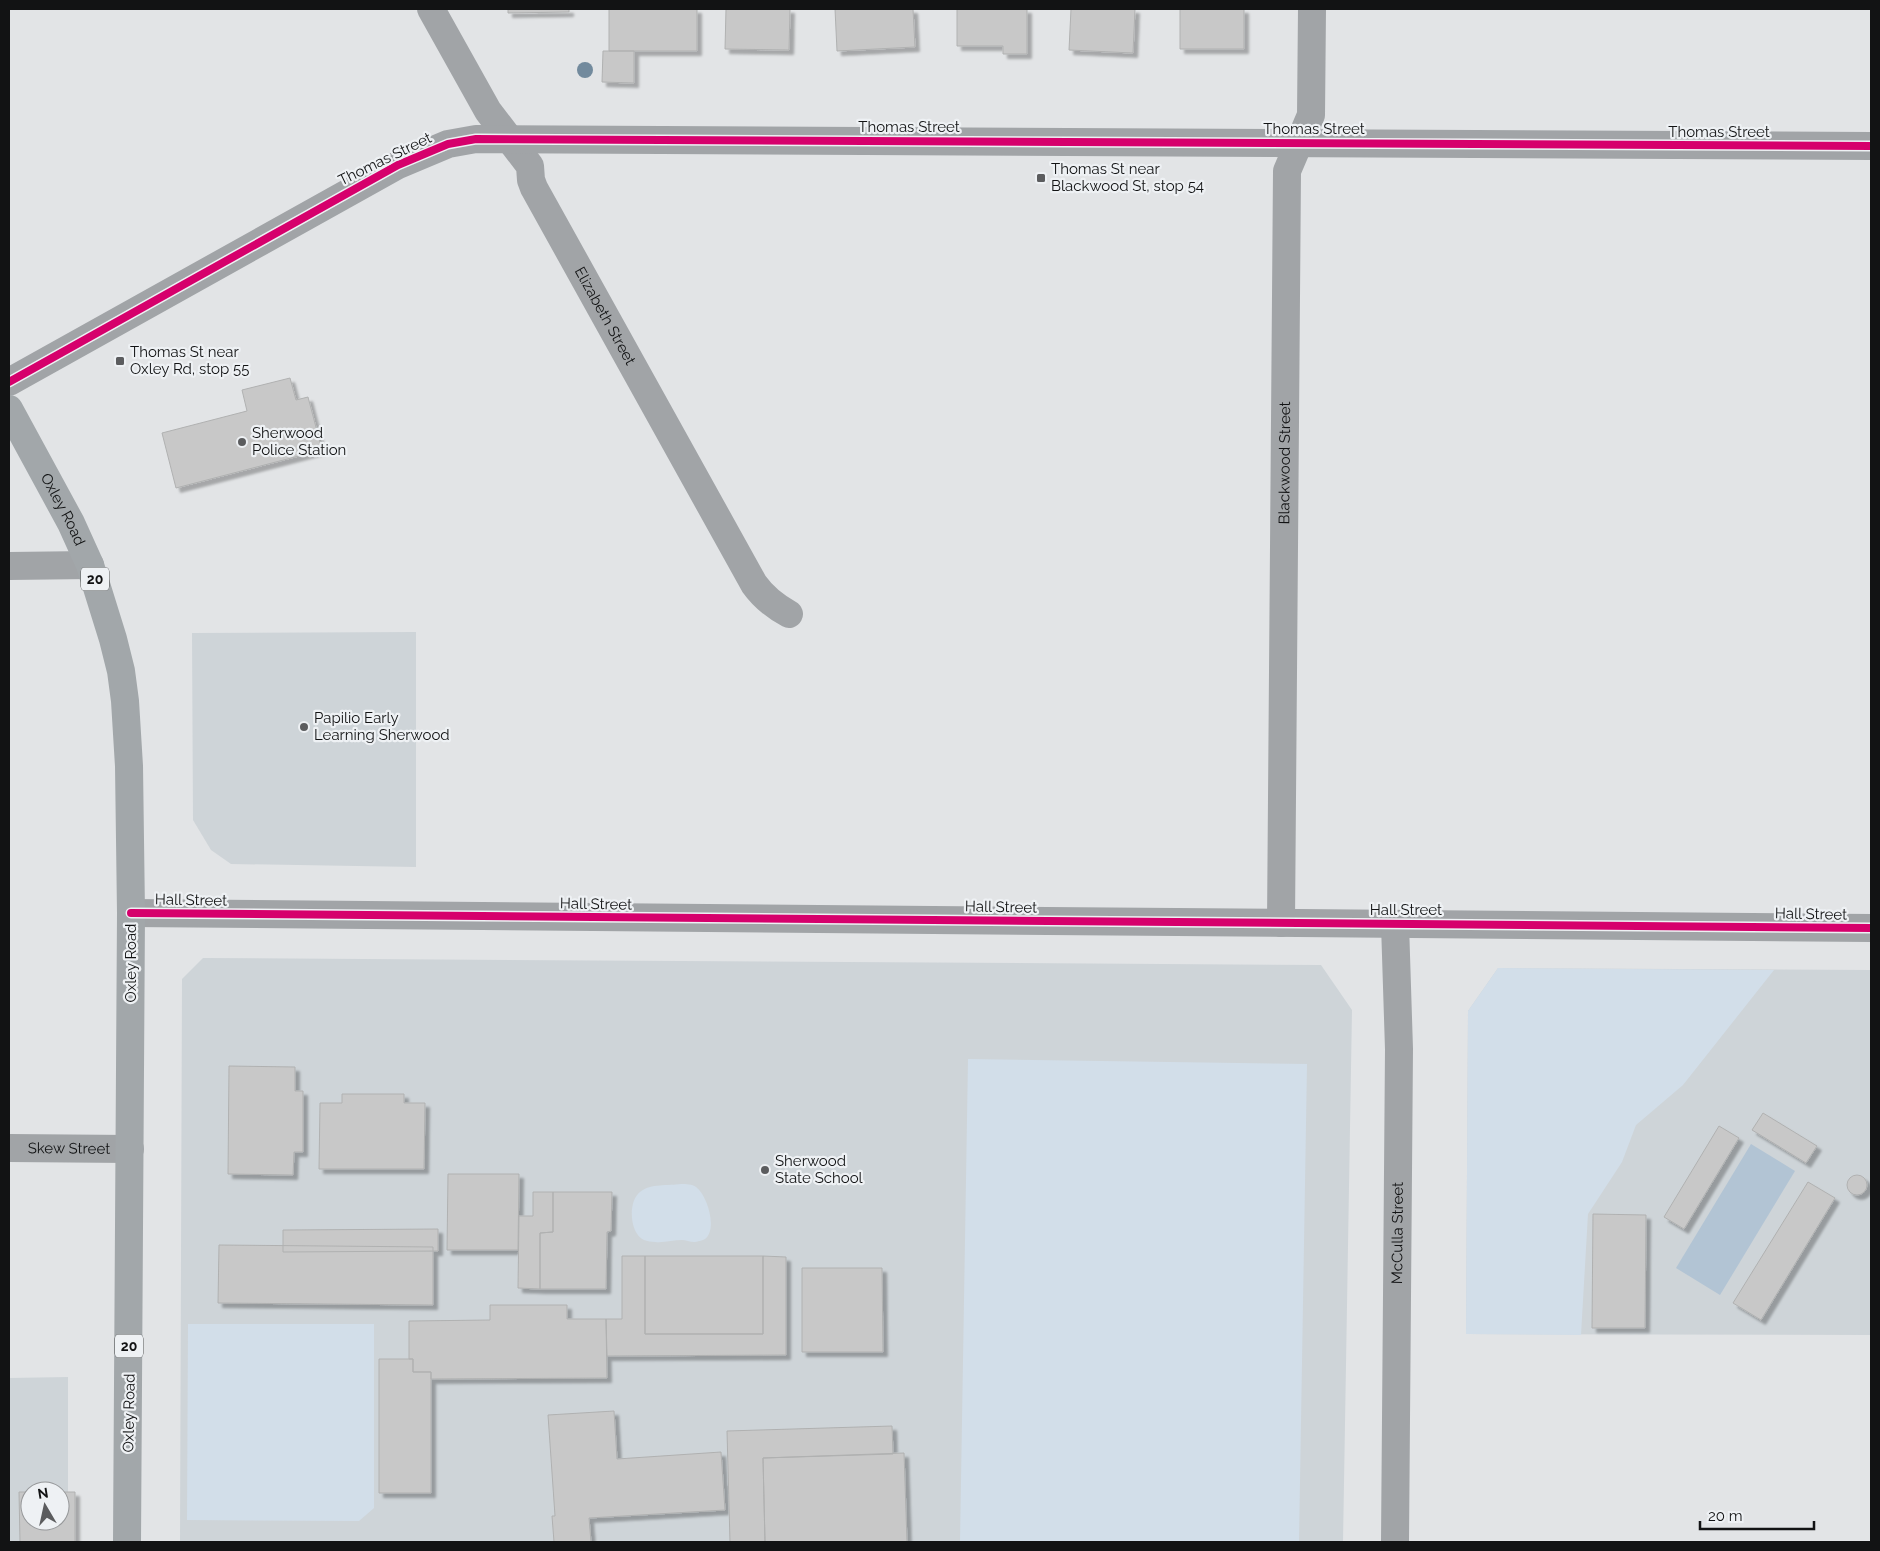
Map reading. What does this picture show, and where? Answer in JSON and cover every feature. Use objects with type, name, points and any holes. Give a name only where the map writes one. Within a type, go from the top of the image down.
[{"type":"main road","name":"Oxley Road","points":[[9,409],[72,523],[90,565],[112,639],[125,701],[129,766],[131,913],[128,1542]]},
{"type":"street","name":"Elizabeth Street","points":[[432,9],[488,110],[530,166],[531,180],[534,188],[754,584],[762,596],[772,605],[789,614]]},
{"type":"street","name":"Blackwood Street","points":[[1280,924],[1287,171],[1311,114],[1312,9]]},
{"type":"street","name":"Thomas Street","points":[[9,382],[398,165],[448,144],[476,139],[1871,146]]},
{"type":"street","points":[[9,566],[90,565]]},
{"type":"street","name":"Hall Street","points":[[131,913],[1871,928]]},
{"type":"street","name":"McCulla Street","points":[[1395,924],[1399,1058],[1395,1542]]},
{"type":"street","name":"Skew Street","points":[[9,1148],[130,1149]]},
{"type":"shaded area","name":"Papilio Early Learning Sherwood","points":[[416,632],[416,867],[231,864],[211,850],[193,820],[192,633]]},
{"type":"shaded area","name":"Sherwood State School","points":[[203,958],[1321,965],[1352,1010],[1343,1542],[180,1542],[182,979]]},
{"type":"shaded area","points":[[1498,968],[1871,970],[1871,1335],[1466,1334],[1468,1011]]},
{"type":"shaded area","points":[[1498,968],[1774,970],[1683,1085],[1636,1125],[1622,1162],[1588,1214],[1581,1335],[1466,1334],[1468,1011]]},
{"type":"shaded area","points":[[968,1059],[1307,1064],[1299,1542],[960,1542]]},
{"type":"shaded area","points":[[681,1184],[694,1186],[704,1197],[710,1212],[711,1228],[709,1234],[705,1239],[695,1242],[682,1240],[651,1242],[644,1240],[635,1231],[633,1224],[632,1209],[636,1196],[649,1187]]},
{"type":"shaded area","points":[[188,1324],[374,1324],[374,1508],[359,1521],[187,1520]]},
{"type":"shaded area","points":[[68,1377],[68,1481],[20,1481],[20,1531],[68,1531],[68,1542],[9,1542],[9,1378]]},
{"type":"water","points":[[1751,1144],[1795,1171],[1720,1295],[1676,1268]]},
{"type":"building","points":[[508,9],[569,9],[569,12],[508,13]]},
{"type":"building","points":[[609,9],[697,9],[697,51],[609,51]]},
{"type":"building","points":[[726,9],[790,9],[789,50],[725,49]]},
{"type":"building","points":[[835,9],[913,9],[915,47],[837,51]]},
{"type":"building","points":[[957,9],[1027,9],[1027,54],[1003,54],[1003,46],[957,46]]},
{"type":"building","points":[[1071,9],[1135,9],[1133,53],[1069,50]]},
{"type":"building","points":[[1180,9],[1244,9],[1244,49],[1180,49]]},
{"type":"building","points":[[603,51],[634,51],[634,83],[602,82]]},
{"type":"building","name":"Sherwood Police Station","points":[[290,378],[296,400],[308,397],[322,450],[176,488],[162,433],[247,411],[242,390]]},
{"type":"building","points":[[229,1066],[295,1067],[295,1091],[303,1091],[303,1152],[294,1152],[293,1175],[228,1174]]},
{"type":"building","points":[[342,1094],[404,1094],[404,1103],[425,1103],[424,1169],[319,1169],[320,1103],[342,1103]]},
{"type":"building","points":[[1763,1113],[1817,1146],[1806,1163],[1752,1130]]},
{"type":"building","points":[[1719,1126],[1739,1138],[1684,1229],[1664,1217]]},
{"type":"building","points":[[448,1174],[519,1174],[518,1250],[447,1250]]},
{"type":"building","points":[[1857,1175],[1864,1178],[1867,1185],[1864,1192],[1857,1195],[1850,1192],[1847,1185],[1850,1178]]},
{"type":"building","points":[[1808,1182],[1835,1198],[1761,1320],[1733,1303]]},
{"type":"building","points":[[533,1192],[553,1192],[553,1232],[540,1233],[540,1289],[518,1288],[519,1216],[533,1216]]},
{"type":"building","points":[[553,1192],[612,1192],[611,1231],[607,1232],[606,1289],[540,1289],[540,1233],[553,1232]]},
{"type":"building","points":[[1593,1214],[1646,1215],[1645,1328],[1592,1328]]},
{"type":"building","points":[[438,1229],[438,1251],[283,1252],[283,1230]]},
{"type":"building","points":[[219,1245],[433,1247],[433,1305],[218,1303]]},
{"type":"building","points":[[622,1256],[645,1256],[645,1334],[763,1334],[763,1256],[786,1257],[786,1355],[607,1356],[606,1319],[622,1319]]},
{"type":"building","points":[[645,1256],[763,1256],[763,1334],[645,1334]]},
{"type":"building","points":[[802,1268],[882,1268],[883,1352],[802,1352]]},
{"type":"building","points":[[490,1305],[567,1305],[567,1319],[606,1319],[607,1378],[431,1379],[431,1372],[413,1372],[413,1359],[409,1359],[409,1321],[490,1320]]},
{"type":"building","points":[[379,1359],[413,1359],[413,1372],[431,1372],[431,1493],[379,1493]]},
{"type":"building","points":[[614,1411],[617,1459],[721,1452],[725,1510],[589,1518],[591,1542],[554,1542],[552,1516],[555,1516],[548,1415]]},
{"type":"building","points":[[892,1426],[893,1454],[763,1458],[765,1542],[730,1542],[727,1431]]},
{"type":"building","points":[[904,1453],[907,1542],[765,1542],[763,1458]]},
{"type":"building","points":[[19,1492],[20,1531],[70,1531],[70,1492],[75,1492],[75,1542],[20,1542]]},
{"type":"cycle path","points":[[9,382],[398,165],[448,144],[476,139],[1871,146]]},
{"type":"cycle path","points":[[131,913],[1871,928]]},
{"type":"place","name":"Thomas St near Blackwood St, stop 54","points":[[1041,178]]},
{"type":"place","name":"Thomas St near Oxley Rd, stop 55","points":[[120,361]]},
{"type":"place","name":"Sherwood Police Station","points":[[242,442]]},
{"type":"place","name":"Papilio Early Learning Sherwood","points":[[304,727]]},
{"type":"place","name":"Sherwood State School","points":[[765,1170]]}]
